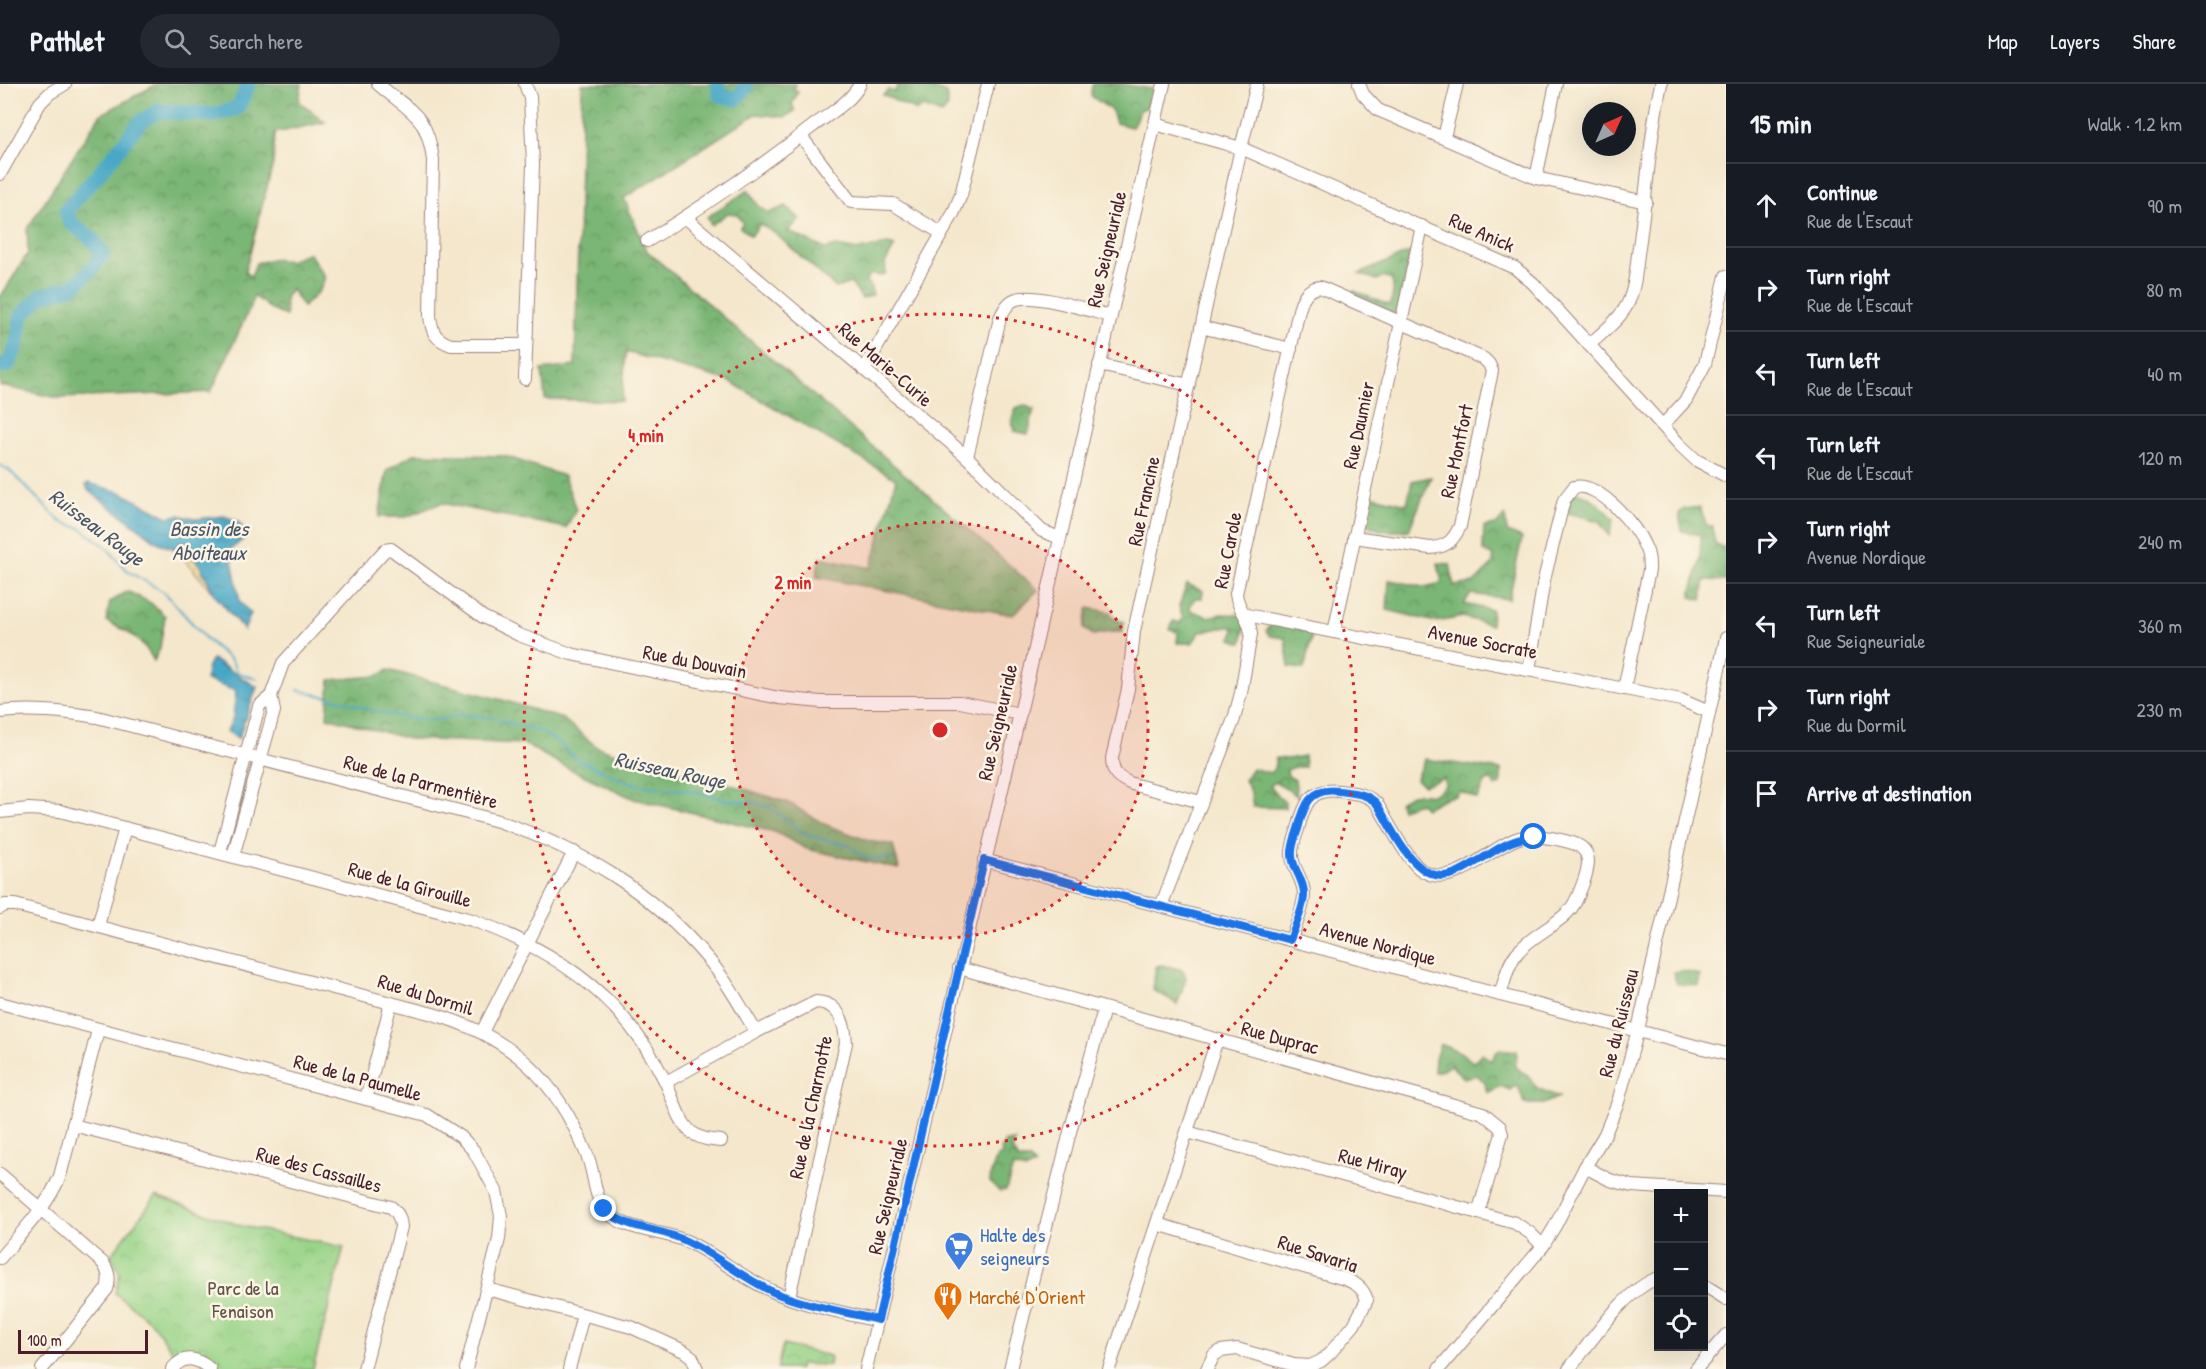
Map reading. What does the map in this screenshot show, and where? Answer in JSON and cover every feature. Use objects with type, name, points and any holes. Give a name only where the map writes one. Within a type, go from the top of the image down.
[{"type":"street","points":[[0,174],[40,103],[50,93],[65,84]]},
{"type":"street","points":[[378,84],[420,118],[431,142],[433,160],[430,316],[435,334],[441,341],[451,345],[526,345]]},
{"type":"street","points":[[525,84],[530,97],[533,165],[525,379]]},
{"type":"street","points":[[647,241],[686,218],[801,136],[848,100],[860,84]]},
{"type":"street","points":[[864,370],[953,214],[961,195],[988,84]]},
{"type":"street","name":"Rue Seigneuriale","points":[[866,1369],[1020,714],[1164,84]]},
{"type":"street","name":"Rue Francine","points":[[1201,802],[1132,784],[1116,776],[1112,767],[1112,758],[1128,689],[1134,631],[1257,84]]},
{"type":"street","points":[[1359,84],[1363,94],[1378,110],[1536,178],[1646,202]]},
{"type":"street","points":[[1444,137],[1457,84]]},
{"type":"street","points":[[1536,178],[1556,84]]},
{"type":"street","points":[[1589,345],[1616,320],[1633,290],[1646,202],[1653,118],[1661,84]]},
{"type":"street","name":"Rue Anick","points":[[1155,124],[1241,148],[1515,268],[1533,283],[1680,445],[1696,460],[1726,476]]},
{"type":"street","points":[[801,136],[851,202],[893,204],[941,233]]},
{"type":"street","name":"Rue Marie-Curie","points":[[686,218],[967,457],[1042,531],[1060,538]]},
{"type":"street","name":"Rue Daumier","points":[[1334,632],[1422,226]]},
{"type":"street","points":[[1663,425],[1686,400],[1705,364],[1726,276]]},
{"type":"street","name":"Rue Carole","points":[[1161,906],[1234,720],[1241,693],[1251,634],[1247,615],[1237,603],[1236,594],[1302,301],[1307,291],[1320,286],[1401,322]]},
{"type":"street","points":[[967,457],[1000,318],[1005,308],[1013,300],[1036,297],[1110,316]]},
{"type":"street","name":"Rue Montfort","points":[[1354,537],[1442,548],[1449,544],[1455,536],[1468,493],[1492,371],[1484,359],[1401,322]]},
{"type":"street","points":[[1201,327],[1291,349]]},
{"type":"street","points":[[1099,365],[1189,385]]},
{"type":"street","points":[[1529,670],[1544,580],[1564,500],[1574,487],[1587,486],[1604,496],[1631,525],[1645,546],[1649,557],[1649,570],[1624,689]]},
{"type":"street","name":"Rue du Douvain","points":[[271,696],[283,663],[385,550],[391,549],[483,617],[519,635],[571,654],[779,698],[821,702],[960,702],[1020,714]]},
{"type":"street","name":"Avenue Socrate","points":[[1247,615],[1681,700],[1709,712]]},
{"type":"street","name":"Rue du Ruisseau","points":[[1439,1369],[1542,1246],[1605,1134],[1618,1102],[1638,1030],[1726,638]]},
{"type":"street","points":[[220,852],[259,706],[271,696],[274,711],[233,856]]},
{"type":"street","name":"Rue de la Parmentière","points":[[0,712],[59,711],[97,717],[498,821],[539,835],[622,879],[648,898],[709,960],[734,995],[756,1032]]},
{"type":"street","points":[[1290,940],[1305,893],[1292,858],[1293,847],[1303,810],[1318,792],[1328,789],[1362,794],[1371,798],[1412,860],[1420,869],[1432,875],[1443,876],[1455,873],[1521,837],[1571,842],[1584,852],[1588,858],[1589,867],[1577,899],[1566,915],[1522,948],[1515,956],[1500,995]]},
{"type":"street","name":"Rue de la Girouille","points":[[0,812],[29,809],[60,811],[472,920],[506,932],[527,942],[573,972],[615,1008],[646,1048],[666,1082],[686,1126],[703,1139],[721,1141]]},
{"type":"street","points":[[0,909],[5,905],[15,904],[98,926],[125,828]]},
{"type":"street","points":[[482,1032],[574,852]]},
{"type":"street","name":"Avenue Nordique","points":[[984,860],[1726,1054]]},
{"type":"street","name":"Rue du Dormil","points":[[98,926],[460,1022],[482,1032],[529,1065],[562,1103],[576,1126],[604,1209],[615,1219],[687,1241],[732,1270],[772,1291],[878,1320]]},
{"type":"street","name":"Rue Duprac","points":[[959,968],[1483,1113],[1494,1120],[1502,1134],[1478,1213]]},
{"type":"street","name":"Rue de la Charmotte","points":[[666,1082],[816,1002],[824,1002],[834,1008],[841,1017],[845,1027],[846,1042],[789,1297]]},
{"type":"street","name":"Rue de la Paumelle","points":[[0,1003],[427,1115],[461,1137],[474,1151],[496,1191],[501,1216],[499,1239],[466,1369]]},
{"type":"street","points":[[366,1099],[391,1003]]},
{"type":"street","points":[[1010,1369],[1071,1128],[1104,1009]]},
{"type":"street","points":[[0,1258],[41,1209],[60,1176],[98,1030]]},
{"type":"street","points":[[1109,1369],[1216,1040]]},
{"type":"street","name":"Rue des Cassailles","points":[[74,1125],[391,1207],[397,1212],[401,1227],[364,1369]]},
{"type":"street","name":"Rue Miray","points":[[1187,1132],[1515,1223],[1530,1233],[1542,1246]]},
{"type":"street","points":[[1585,1167],[1610,1180],[1632,1186],[1726,1192]]},
{"type":"street","points":[[0,1174],[104,1263],[110,1280],[107,1289],[42,1369]]},
{"type":"street","name":"Rue Savaria","points":[[1157,1224],[1345,1279],[1356,1283],[1364,1290],[1367,1300],[1354,1326],[1321,1362],[1310,1366],[1294,1365],[1237,1349],[1228,1349],[1214,1355],[1207,1369]]},
{"type":"street","points":[[1569,1369],[1630,1295],[1646,1282],[1654,1280]]},
{"type":"street","points":[[1708,1288],[1726,1299]]},
{"type":"street","points":[[487,1289],[631,1327],[692,1357],[697,1369]]},
{"type":"street","points":[[569,1369],[583,1315]]},
{"type":"street","points":[[1696,1369],[1726,1335]]},
{"type":"street","points":[[172,1369],[177,1363],[191,1359],[200,1361],[210,1369]]},
{"type":"green space","points":[[157,84],[302,84],[299,101],[325,122],[275,133],[273,164],[245,272],[251,277],[256,263],[274,259],[289,261],[309,253],[325,277],[320,290],[303,307],[291,289],[285,298],[286,316],[272,310],[254,296],[211,392],[59,398],[0,386],[0,298],[28,253],[27,229],[100,115]]},
{"type":"green space","points":[[582,84],[796,84],[794,88],[798,92],[792,104],[795,111],[785,117],[756,114],[624,198],[647,251],[1038,590],[1013,615],[816,577],[820,557],[871,568],[896,479],[729,381],[626,352],[622,401],[545,399],[542,370],[575,366]]},
{"type":"green space","points":[[898,84],[922,84],[946,93],[948,107],[942,114],[923,107],[917,111],[883,95],[888,90],[895,92]]},
{"type":"green space","points":[[1092,84],[1121,84],[1153,89],[1148,107],[1140,110],[1132,127],[1116,123],[1112,111],[1091,96]]},
{"type":"green space","points":[[748,190],[758,205],[769,213],[786,206],[800,219],[788,231],[825,249],[837,246],[859,250],[888,244],[895,246],[885,263],[886,273],[880,276],[871,274],[865,281],[870,285],[873,295],[862,299],[851,283],[836,288],[776,234],[760,224],[751,236],[740,227],[743,223],[737,214],[728,213],[711,225],[707,217]]},
{"type":"green space","points":[[1410,252],[1400,305],[1395,314],[1352,302],[1354,291],[1389,305],[1393,292],[1391,278],[1382,277],[1377,280],[1359,274]]},
{"type":"green space","points":[[1024,405],[1034,410],[1028,434],[1014,431],[1012,420],[1016,408]]},
{"type":"green space","points":[[413,454],[505,456],[564,476],[576,509],[566,528],[441,503],[406,517],[379,517],[387,470]]},
{"type":"green space","points":[[1431,477],[1409,530],[1379,530],[1363,521],[1369,495],[1407,504],[1412,481]]},
{"type":"green space","points":[[1572,492],[1590,498],[1614,519],[1609,536],[1599,521],[1568,513],[1568,499]]},
{"type":"green space","points":[[1700,507],[1707,526],[1713,526],[1716,545],[1726,548],[1726,581],[1705,580],[1702,600],[1691,597],[1700,558],[1701,535],[1682,531],[1679,513],[1685,509]]},
{"type":"green space","points":[[1505,515],[1507,532],[1522,538],[1509,599],[1471,594],[1464,604],[1492,610],[1491,625],[1463,617],[1436,622],[1387,610],[1389,580],[1424,587],[1442,583],[1438,563],[1450,564],[1454,586],[1474,583],[1493,564],[1493,556],[1483,551],[1484,527],[1496,525]]},
{"type":"green space","points":[[1187,584],[1203,591],[1202,598],[1195,598],[1190,610],[1208,617],[1221,614],[1247,615],[1242,643],[1232,639],[1234,627],[1230,627],[1201,631],[1192,643],[1177,643],[1178,632],[1170,630],[1173,621],[1180,623],[1183,618],[1179,606]]},
{"type":"green space","points":[[127,591],[151,603],[165,616],[160,648],[154,661],[139,641],[128,632],[106,621],[110,602]]},
{"type":"green space","points":[[1088,608],[1110,612],[1112,618],[1124,622],[1123,632],[1093,635],[1084,629]]},
{"type":"green space","points":[[1271,624],[1313,631],[1304,669],[1289,667],[1285,638],[1270,636],[1266,631]]},
{"type":"green space","points":[[388,670],[506,701],[563,719],[597,747],[669,771],[716,780],[789,803],[824,824],[869,841],[893,845],[899,869],[807,849],[775,832],[634,799],[524,744],[409,739],[327,717],[330,680],[377,676]]},
{"type":"green space","points":[[1304,756],[1305,767],[1294,767],[1287,770],[1288,776],[1295,780],[1297,796],[1276,782],[1270,786],[1285,802],[1285,808],[1253,807],[1251,793],[1244,780],[1252,768],[1270,773],[1274,769],[1276,758],[1288,759]]},
{"type":"green space","points":[[1424,759],[1501,770],[1501,784],[1495,787],[1492,780],[1486,781],[1477,799],[1460,791],[1455,796],[1445,798],[1425,808],[1420,803],[1401,809],[1399,802],[1409,795],[1436,793],[1445,786],[1444,778],[1424,785],[1416,780]]},
{"type":"green space","points":[[248,770],[252,771],[238,824],[229,843]]},
{"type":"green space","points":[[1163,965],[1183,970],[1186,978],[1177,1005],[1153,990],[1156,966]]},
{"type":"green space","points":[[1683,971],[1700,975],[1698,986],[1677,984],[1673,972]]},
{"type":"green space","points":[[1440,1044],[1460,1052],[1473,1062],[1482,1053],[1491,1061],[1499,1049],[1517,1051],[1516,1067],[1529,1077],[1537,1088],[1559,1097],[1543,1104],[1524,1104],[1516,1085],[1510,1090],[1501,1086],[1487,1093],[1485,1083],[1477,1075],[1464,1078],[1450,1065],[1434,1072]]},
{"type":"green space","points":[[1015,1141],[1012,1151],[1020,1160],[1030,1160],[1035,1166],[1026,1170],[1013,1167],[1006,1190],[999,1191],[990,1182],[991,1173],[997,1157],[1002,1155],[1001,1148],[1005,1142]]},
{"type":"green space","name":"Parc de la Fenaison","points":[[156,1196],[242,1226],[344,1247],[313,1369],[219,1369],[201,1357],[176,1356],[151,1322],[115,1293],[120,1274],[111,1255]]},
{"type":"green space","points":[[783,1345],[830,1356],[829,1365],[800,1364],[799,1369],[777,1369]]},
{"type":"sand","points":[[172,548],[185,549],[200,565],[214,594],[180,554]]},
{"type":"water","name":"Bassin des Aboiteaux","points":[[88,483],[120,492],[168,517],[178,515],[196,519],[224,516],[238,521],[246,533],[245,538],[230,550],[240,602],[251,614],[244,630],[214,594],[200,565],[186,549],[169,547],[157,542],[88,490],[86,485]]},
{"type":"water","points":[[212,659],[257,687],[238,739],[227,731],[233,718],[236,691],[206,680],[207,668]]},
{"type":"waterway","points":[[0,366],[8,365],[17,345],[22,315],[41,296],[74,286],[103,254],[92,239],[70,222],[66,211],[140,122],[158,111],[213,115],[238,108],[249,84]]},
{"type":"waterway","points":[[718,84],[720,95],[736,99],[745,89],[746,84]]},
{"type":"waterway","name":"Ruisseau Rouge","points":[[0,465],[9,470],[61,522],[80,528],[105,546],[129,572],[164,592],[208,641],[231,660],[238,673],[257,679]]},
{"type":"waterway","name":"Ruisseau Rouge","points":[[298,690],[408,718],[435,720],[461,715],[489,717],[542,732],[559,743],[576,759],[623,780],[639,785],[697,792],[727,800],[753,802],[771,808],[806,835],[847,845],[866,858],[893,859]]},
{"type":"place","name":"Halte des seigneurs","points":[[959,1272]]},
{"type":"place","name":"Marché D'Orient","points":[[948,1322]]},
{"type":"route","points":[[604,1209],[615,1219],[633,1226],[687,1241],[732,1270],[772,1291],[878,1320],[984,860],[1290,940],[1305,893],[1292,858],[1293,847],[1303,810],[1318,792],[1328,789],[1362,794],[1371,798],[1412,860],[1420,869],[1432,875],[1443,876],[1455,873],[1510,841],[1521,837],[1534,837]]}]
